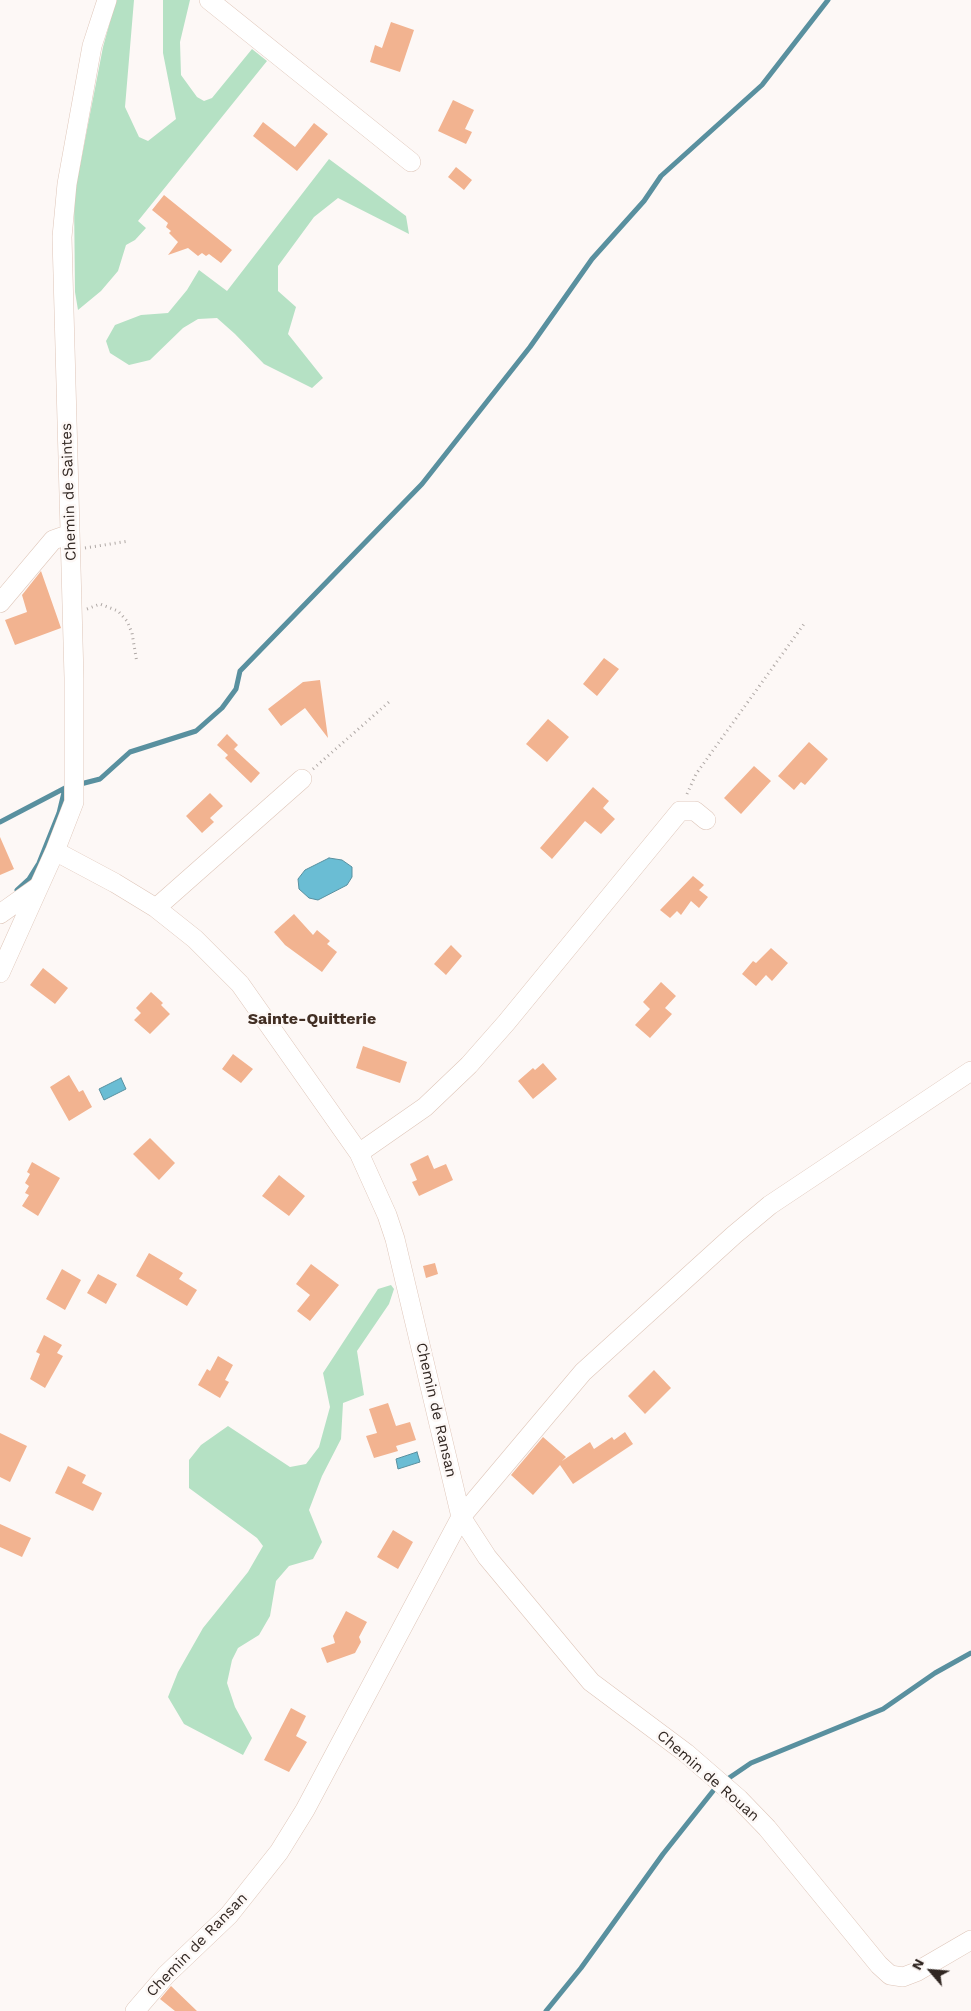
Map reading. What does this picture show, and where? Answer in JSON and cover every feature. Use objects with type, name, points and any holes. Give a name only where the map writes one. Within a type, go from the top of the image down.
[{"type":"street","name":"Chemin de Saintes","points":[[0,973],[55,851],[74,802],[76,770],[62,237],[67,184],[92,46],[107,0]]},
{"type":"street","points":[[209,0],[412,162]]},
{"type":"street","points":[[0,603],[53,540],[70,542]]},
{"type":"street","points":[[156,908],[302,779]]},
{"type":"street","points":[[359,1153],[424,1108],[469,1065],[506,1024],[680,811],[695,811],[706,820]]},
{"type":"street","name":"Chemin de Ransan","points":[[55,851],[116,883],[156,908],[194,939],[240,984],[359,1153],[396,1239],[461,1517],[306,1810],[279,1852],[229,1914],[166,1975],[135,2011]]},
{"type":"street","points":[[0,914],[39,886]]},
{"type":"street","points":[[461,1517],[583,1372],[734,1235],[770,1205],[971,1071]]},
{"type":"street","name":"Chemin de Rouan","points":[[461,1517],[487,1556],[559,1646],[591,1682],[686,1753],[739,1799],[767,1828],[879,1965],[890,1975],[903,1977],[916,1972],[971,1940]]},
{"type":"path","points":[[70,542],[129,541]]},
{"type":"path","points":[[72,614],[100,604],[118,611],[128,621],[132,633],[136,663]]},
{"type":"path","points":[[685,800],[696,774],[804,624]]},
{"type":"path","points":[[302,779],[389,702]]},
{"type":"green space","points":[[116,0],[134,0],[125,107],[139,137],[148,141],[176,119],[163,53],[163,0],[190,0],[180,42],[181,75],[197,97],[204,101],[212,98],[252,49],[267,61],[138,221],[146,228],[135,240],[126,245],[118,271],[101,291],[78,310],[75,292],[74,197],[103,47]]},
{"type":"green space","points":[[329,159],[406,216],[409,234],[338,198],[314,217],[278,266],[278,291],[296,307],[288,334],[323,378],[312,388],[264,364],[217,318],[198,319],[183,328],[150,360],[129,365],[110,353],[106,341],[115,325],[141,315],[168,313],[187,290],[199,270],[227,291]]},
{"type":"green space","points":[[391,1285],[394,1289],[389,1304],[357,1351],[364,1395],[343,1403],[341,1439],[322,1476],[309,1510],[322,1542],[313,1559],[289,1566],[276,1581],[270,1616],[259,1635],[238,1648],[232,1660],[227,1683],[235,1707],[252,1738],[243,1755],[184,1724],[168,1697],[178,1672],[203,1628],[248,1572],[263,1546],[257,1538],[189,1488],[189,1460],[201,1445],[228,1426],[290,1467],[306,1464],[319,1447],[330,1407],[323,1373],[378,1289]]},
{"type":"water","points":[[329,858],[342,860],[352,867],[352,877],[347,885],[318,900],[309,898],[299,889],[298,879],[305,870]]},
{"type":"water","points":[[121,1078],[126,1089],[104,1100],[99,1089]]},
{"type":"water","points":[[417,1452],[420,1462],[398,1469],[396,1459]]},
{"type":"building","points":[[391,22],[414,30],[400,72],[370,62],[375,45],[382,48]]},
{"type":"building","points":[[453,100],[474,110],[465,129],[472,132],[466,144],[438,131]]},
{"type":"building","points":[[263,122],[295,147],[314,123],[328,134],[297,171],[253,136]]},
{"type":"building","points":[[456,167],[472,180],[464,190],[448,177]]},
{"type":"building","points":[[164,195],[232,250],[221,263],[209,254],[206,256],[202,253],[198,256],[188,248],[168,255],[178,242],[169,233],[171,231],[166,227],[168,223],[152,210]]},
{"type":"building","points":[[41,571],[61,628],[15,645],[5,620],[27,612],[22,595]]},
{"type":"building","points":[[604,658],[619,669],[597,696],[583,684]]},
{"type":"building","points":[[320,680],[328,738],[305,708],[281,726],[268,709],[303,682]]},
{"type":"building","points":[[548,719],[569,737],[547,762],[526,744]]},
{"type":"building","points":[[227,734],[238,745],[228,755],[217,745]]},
{"type":"building","points":[[809,742],[828,759],[805,785],[801,782],[794,790],[778,776]]},
{"type":"building","points":[[234,749],[260,773],[251,783],[225,758]]},
{"type":"building","points":[[754,766],[771,781],[741,814],[724,798]]},
{"type":"building","points":[[593,787],[609,801],[603,808],[615,819],[601,834],[585,821],[552,859],[540,848]]},
{"type":"building","points":[[210,793],[223,806],[210,818],[214,822],[202,833],[186,816]]},
{"type":"building","points":[[0,837],[14,869],[0,875]]},
{"type":"building","points":[[693,876],[704,885],[699,890],[708,897],[699,908],[691,901],[681,915],[677,911],[670,918],[660,910]]},
{"type":"building","points":[[294,914],[313,935],[317,930],[330,941],[327,944],[337,952],[322,972],[285,945],[274,932]]},
{"type":"building","points":[[451,945],[462,956],[446,975],[434,964]]},
{"type":"building","points":[[771,948],[788,963],[772,981],[766,975],[756,986],[742,974],[753,961],[756,963]]},
{"type":"building","points":[[43,968],[68,988],[55,1004],[30,985]]},
{"type":"building","points":[[661,982],[676,996],[665,1008],[672,1014],[650,1038],[635,1025],[650,1009],[643,1002]]},
{"type":"building","points":[[151,992],[163,1003],[161,1005],[170,1014],[150,1034],[134,1020],[141,1013],[136,1008]]},
{"type":"building","points":[[363,1046],[407,1062],[400,1083],[356,1068]]},
{"type":"building","points":[[233,1054],[253,1069],[241,1083],[222,1069]]},
{"type":"building","points":[[543,1063],[557,1079],[533,1099],[518,1081],[533,1068],[535,1070]]},
{"type":"building","points":[[69,1075],[79,1092],[83,1090],[92,1107],[69,1121],[50,1087]]},
{"type":"building","points":[[150,1138],[175,1163],[159,1180],[133,1154]]},
{"type":"building","points":[[428,1155],[434,1169],[446,1164],[453,1180],[419,1196],[412,1182],[417,1180],[410,1164]]},
{"type":"building","points":[[32,1162],[60,1178],[38,1216],[22,1206],[29,1195],[25,1193],[29,1186],[25,1183],[30,1174],[27,1172]]},
{"type":"building","points":[[279,1175],[305,1196],[289,1216],[262,1196]]},
{"type":"building","points":[[149,1253],[183,1273],[179,1279],[197,1290],[187,1306],[136,1276]]},
{"type":"building","points":[[435,1263],[438,1274],[426,1278],[423,1266]]},
{"type":"building","points":[[311,1264],[339,1285],[310,1321],[297,1311],[310,1295],[296,1284]]},
{"type":"building","points":[[62,1269],[81,1280],[65,1310],[46,1299]]},
{"type":"building","points":[[98,1274],[117,1284],[106,1304],[87,1293]]},
{"type":"building","points":[[44,1335],[62,1345],[57,1353],[63,1356],[45,1388],[30,1379],[40,1354],[36,1352]]},
{"type":"building","points":[[218,1356],[233,1365],[225,1380],[229,1382],[220,1398],[198,1385],[207,1369],[210,1371]]},
{"type":"building","points":[[654,1370],[671,1388],[645,1414],[628,1396]]},
{"type":"building","points":[[388,1403],[396,1426],[410,1422],[416,1440],[396,1446],[398,1451],[374,1458],[366,1436],[377,1433],[369,1409]]},
{"type":"building","points":[[625,1432],[633,1444],[573,1484],[560,1465],[533,1495],[511,1475],[543,1437],[566,1457],[562,1461],[590,1442],[594,1449],[612,1437],[614,1440]]},
{"type":"building","points":[[0,1433],[27,1446],[10,1482],[0,1477]]},
{"type":"building","points":[[68,1466],[86,1475],[82,1483],[102,1493],[93,1511],[55,1493]]},
{"type":"building","points":[[0,1524],[31,1538],[22,1557],[0,1547]]},
{"type":"building","points":[[393,1530],[413,1542],[398,1569],[377,1557]]},
{"type":"building","points":[[346,1611],[367,1622],[359,1637],[361,1642],[355,1653],[327,1663],[321,1648],[335,1643],[333,1636]]},
{"type":"building","points":[[291,1708],[306,1716],[296,1736],[307,1742],[289,1772],[264,1760]]},
{"type":"building","points":[[171,1986],[197,2011],[175,2011],[160,1999]]},
{"type":"waterway","points":[[0,822],[65,788],[100,779],[130,752],[196,731],[222,708],[236,689],[240,671],[422,484],[530,347],[592,259],[644,201],[661,176],[762,85],[828,0]]},
{"type":"waterway","points":[[17,890],[29,879],[39,863],[59,813],[65,788]]},
{"type":"waterway","points":[[726,1780],[751,1763],[883,1709],[935,1673],[971,1653]]},
{"type":"waterway","points":[[546,2011],[581,1968],[663,1854],[713,1791]]},
{"type":"district","name":"Sainte-Quitterie","points":[[312,1019]]}]
